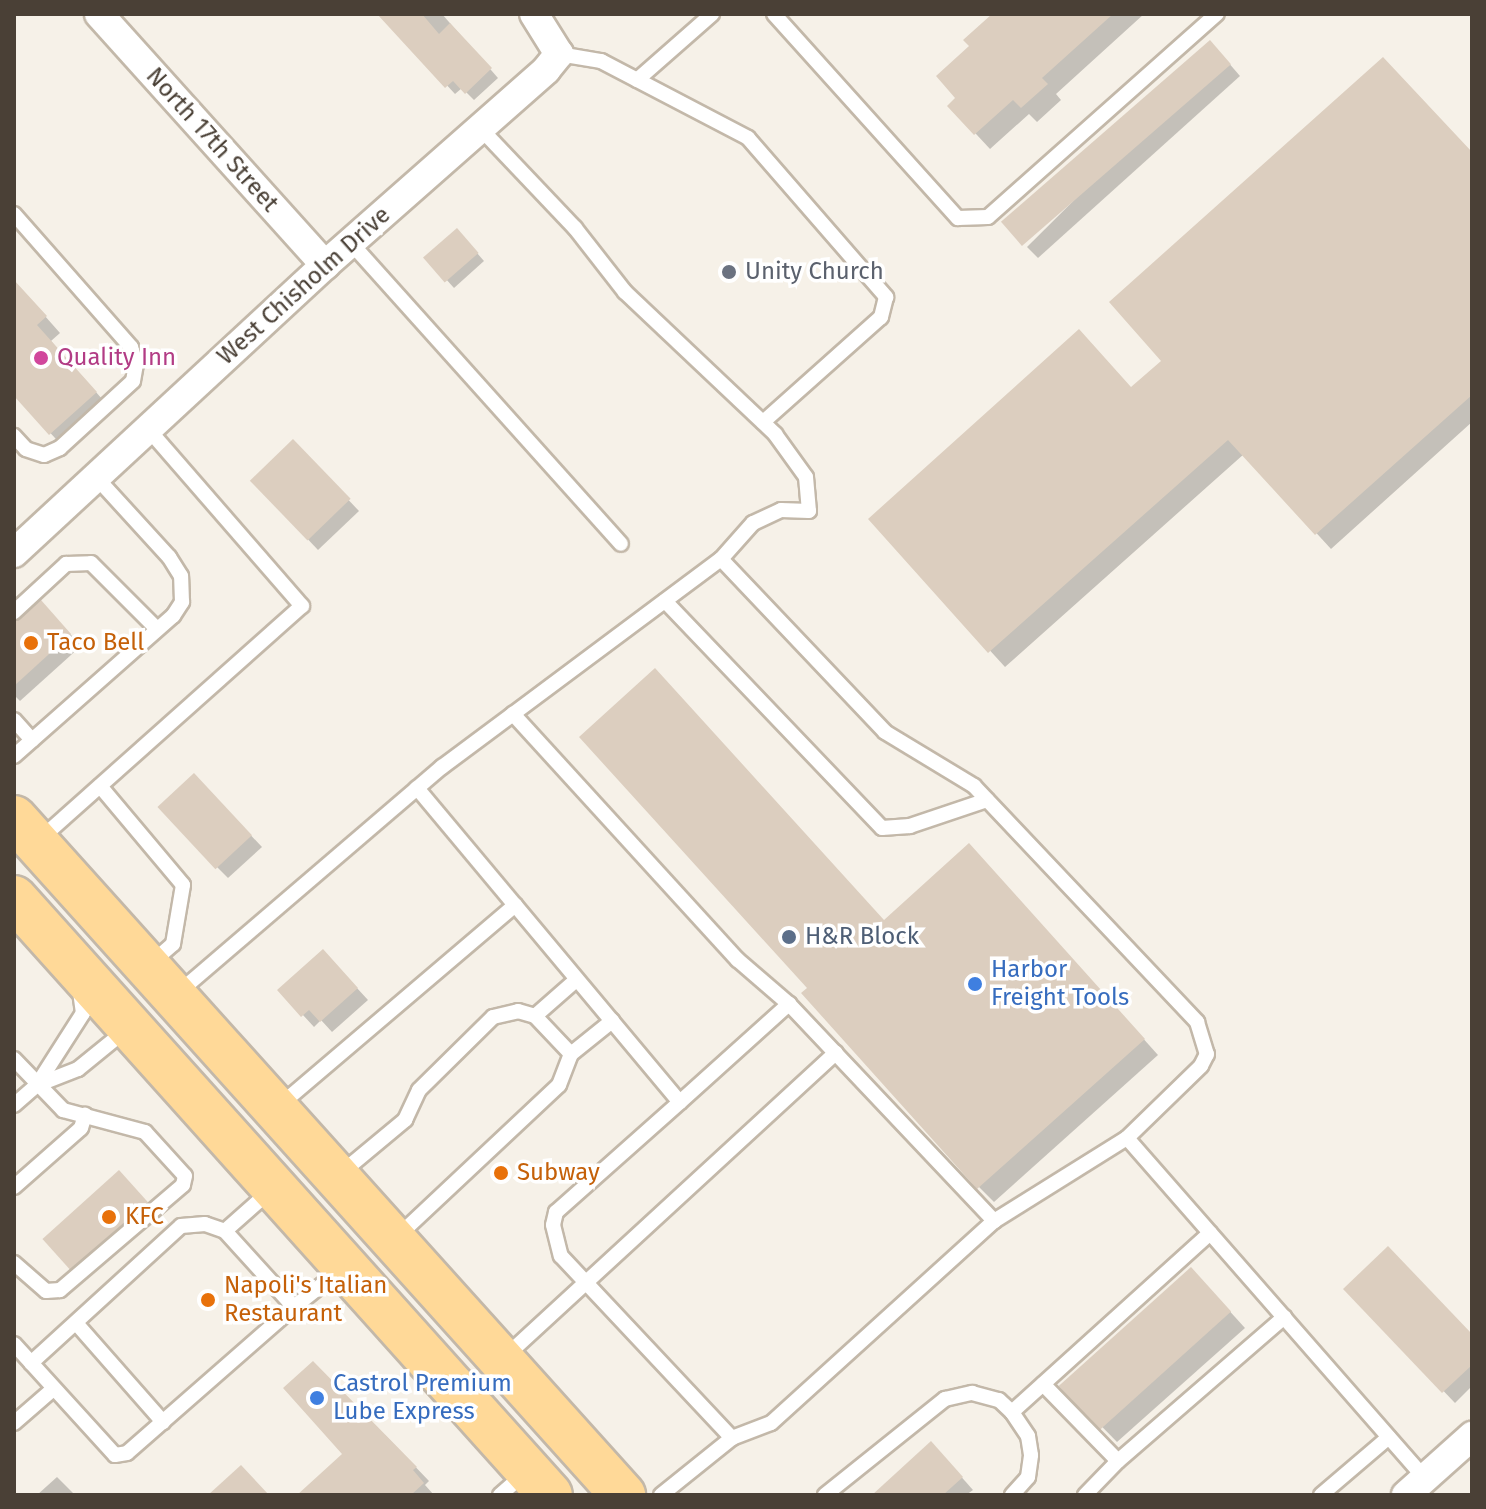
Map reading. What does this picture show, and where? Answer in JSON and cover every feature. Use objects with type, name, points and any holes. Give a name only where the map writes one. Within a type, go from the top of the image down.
[{"type":"main road","points":[[25,830],[623,1495]]},
{"type":"main road","points":[[14,898],[345,1266],[526,1487]]},
{"type":"street","name":"North 17th Street","points":[[99,14],[325,265]]},
{"type":"street","points":[[534,14],[559,54]]},
{"type":"street","name":"West Chisholm Drive","points":[[14,553],[559,54]]},
{"type":"street","points":[[1415,1486],[1472,1436]]},
{"type":"lane","points":[[637,80],[712,14]]},
{"type":"lane","points":[[774,14],[958,218],[988,217],[1217,14]]},
{"type":"lane","points":[[559,54],[601,61],[748,138],[886,297],[881,317],[763,422]]},
{"type":"lane","points":[[161,981],[721,559],[753,523],[781,510],[809,511],[806,477],[763,422],[625,292],[575,228],[480,128]]},
{"type":"lane","points":[[14,214],[131,347],[136,364],[133,381],[60,448],[44,455],[26,449],[14,436]]},
{"type":"lane","points":[[351,243],[621,544]]},
{"type":"lane","points":[[25,830],[100,786],[302,606],[148,429]]},
{"type":"lane","points":[[14,756],[157,629],[182,602],[181,576],[96,477]]},
{"type":"lane","points":[[661,1495],[732,1438],[771,1423],[994,1221],[1127,1138],[1201,1066],[1207,1054],[1204,1033],[974,786],[885,732],[721,559]]},
{"type":"lane","points":[[14,612],[66,564],[91,563],[157,629]]},
{"type":"lane","points":[[665,601],[882,828],[910,826],[987,800]]},
{"type":"lane","points":[[513,714],[738,960],[789,1004],[994,1221]]},
{"type":"lane","points":[[14,720],[32,740]]},
{"type":"lane","points":[[100,786],[183,885],[173,944],[161,981]]},
{"type":"lane","points":[[417,788],[680,1102]]},
{"type":"lane","points":[[276,1109],[515,905]]},
{"type":"lane","points":[[14,1105],[37,1085],[83,1013],[77,968]]},
{"type":"lane","points":[[535,1016],[576,980]]},
{"type":"lane","points":[[732,1438],[561,1256],[553,1225],[556,1212],[789,1004]]},
{"type":"lane","points":[[337,1177],[405,1120],[419,1090],[493,1017],[518,1011],[535,1016],[571,1054]]},
{"type":"lane","points":[[394,1240],[559,1085],[571,1054],[612,1021]]},
{"type":"lane","points":[[37,1085],[78,1069],[129,1027]]},
{"type":"lane","points":[[501,1360],[836,1053]]},
{"type":"lane","points":[[14,1059],[63,1110],[145,1132],[182,1168],[183,1185],[60,1290],[46,1291],[14,1263]]},
{"type":"lane","points":[[14,1187],[81,1128],[85,1115]]},
{"type":"lane","points":[[1127,1138],[1389,1437],[1415,1486]]},
{"type":"lane","points":[[225,1231],[274,1188]]},
{"type":"lane","points":[[150,1214],[167,1216],[181,1226]]},
{"type":"lane","points":[[31,1363],[181,1226],[205,1224],[225,1231],[294,1307]]},
{"type":"lane","points":[[1012,1412],[1210,1233]]},
{"type":"lane","points":[[14,1344],[52,1390],[115,1455],[127,1453],[345,1266]]},
{"type":"lane","points":[[1085,1495],[1118,1461],[1284,1317]]},
{"type":"lane","points":[[76,1323],[163,1422]]},
{"type":"lane","points":[[1043,1384],[1118,1461]]},
{"type":"lane","points":[[14,1423],[52,1390]]},
{"type":"lane","points":[[825,1495],[945,1399],[972,1393],[999,1400],[1012,1412],[1028,1436],[1031,1455],[1028,1477],[1012,1495]]},
{"type":"lane","points":[[1321,1495],[1389,1437]]},
{"type":"building","points":[[377,14],[422,14],[439,34],[450,23],[492,68],[465,94],[453,81],[445,88]]},
{"type":"building","points":[[992,14],[1113,14],[1042,78],[1048,84],[1021,108],[1013,100],[974,135],[947,106],[955,98],[936,76],[969,46],[963,40]]},
{"type":"building","points":[[1210,40],[1231,64],[1022,246],[1001,222]]},
{"type":"building","points":[[1383,57],[1472,152],[1472,395],[1315,535],[1228,440],[988,653],[868,519],[1079,329],[1131,387],[1161,361],[1109,302]]},
{"type":"building","points":[[457,228],[479,253],[445,282],[423,258]]},
{"type":"building","name":"Quality Inn","points":[[14,280],[47,316],[37,325],[97,392],[49,435],[14,396]]},
{"type":"building","points":[[293,439],[351,499],[307,540],[250,481]]},
{"type":"building","points":[[41,600],[71,634],[14,686],[14,622]]},
{"type":"building","points":[[655,668],[884,920],[969,843],[1145,1039],[977,1189],[801,993],[807,988],[579,737]]},
{"type":"building","points":[[194,773],[252,835],[215,869],[157,807]]},
{"type":"building","points":[[323,949],[358,988],[320,1022],[309,1010],[301,1017],[277,990]]},
{"type":"building","points":[[119,1170],[148,1202],[71,1271],[42,1239]]},
{"type":"building","points":[[1388,1246],[1472,1334],[1472,1365],[1442,1393],[1343,1289]]},
{"type":"building","points":[[1191,1267],[1231,1312],[1099,1431],[1059,1386]]},
{"type":"building","points":[[313,1361],[417,1467],[413,1470],[424,1483],[411,1495],[297,1495],[342,1454],[283,1388]]},
{"type":"building","points":[[931,1441],[963,1477],[943,1495],[872,1495]]},
{"type":"building","points":[[241,1465],[269,1495],[208,1495]]},
{"type":"place","name":"Unity Church","points":[[729,272]]},
{"type":"place","name":"Quality Inn","points":[[41,358]]},
{"type":"place","name":"Taco Bell","points":[[31,643]]},
{"type":"place","name":"H&R Block","points":[[789,937]]},
{"type":"place","name":"Harbor Freight Tools","points":[[975,984]]},
{"type":"place","name":"Subway","points":[[501,1173]]},
{"type":"place","name":"KFC","points":[[109,1217]]},
{"type":"place","name":"Napoli's Italian Restaurant","points":[[208,1300]]},
{"type":"place","name":"Castrol Premium Lube Express","points":[[317,1398]]}]
